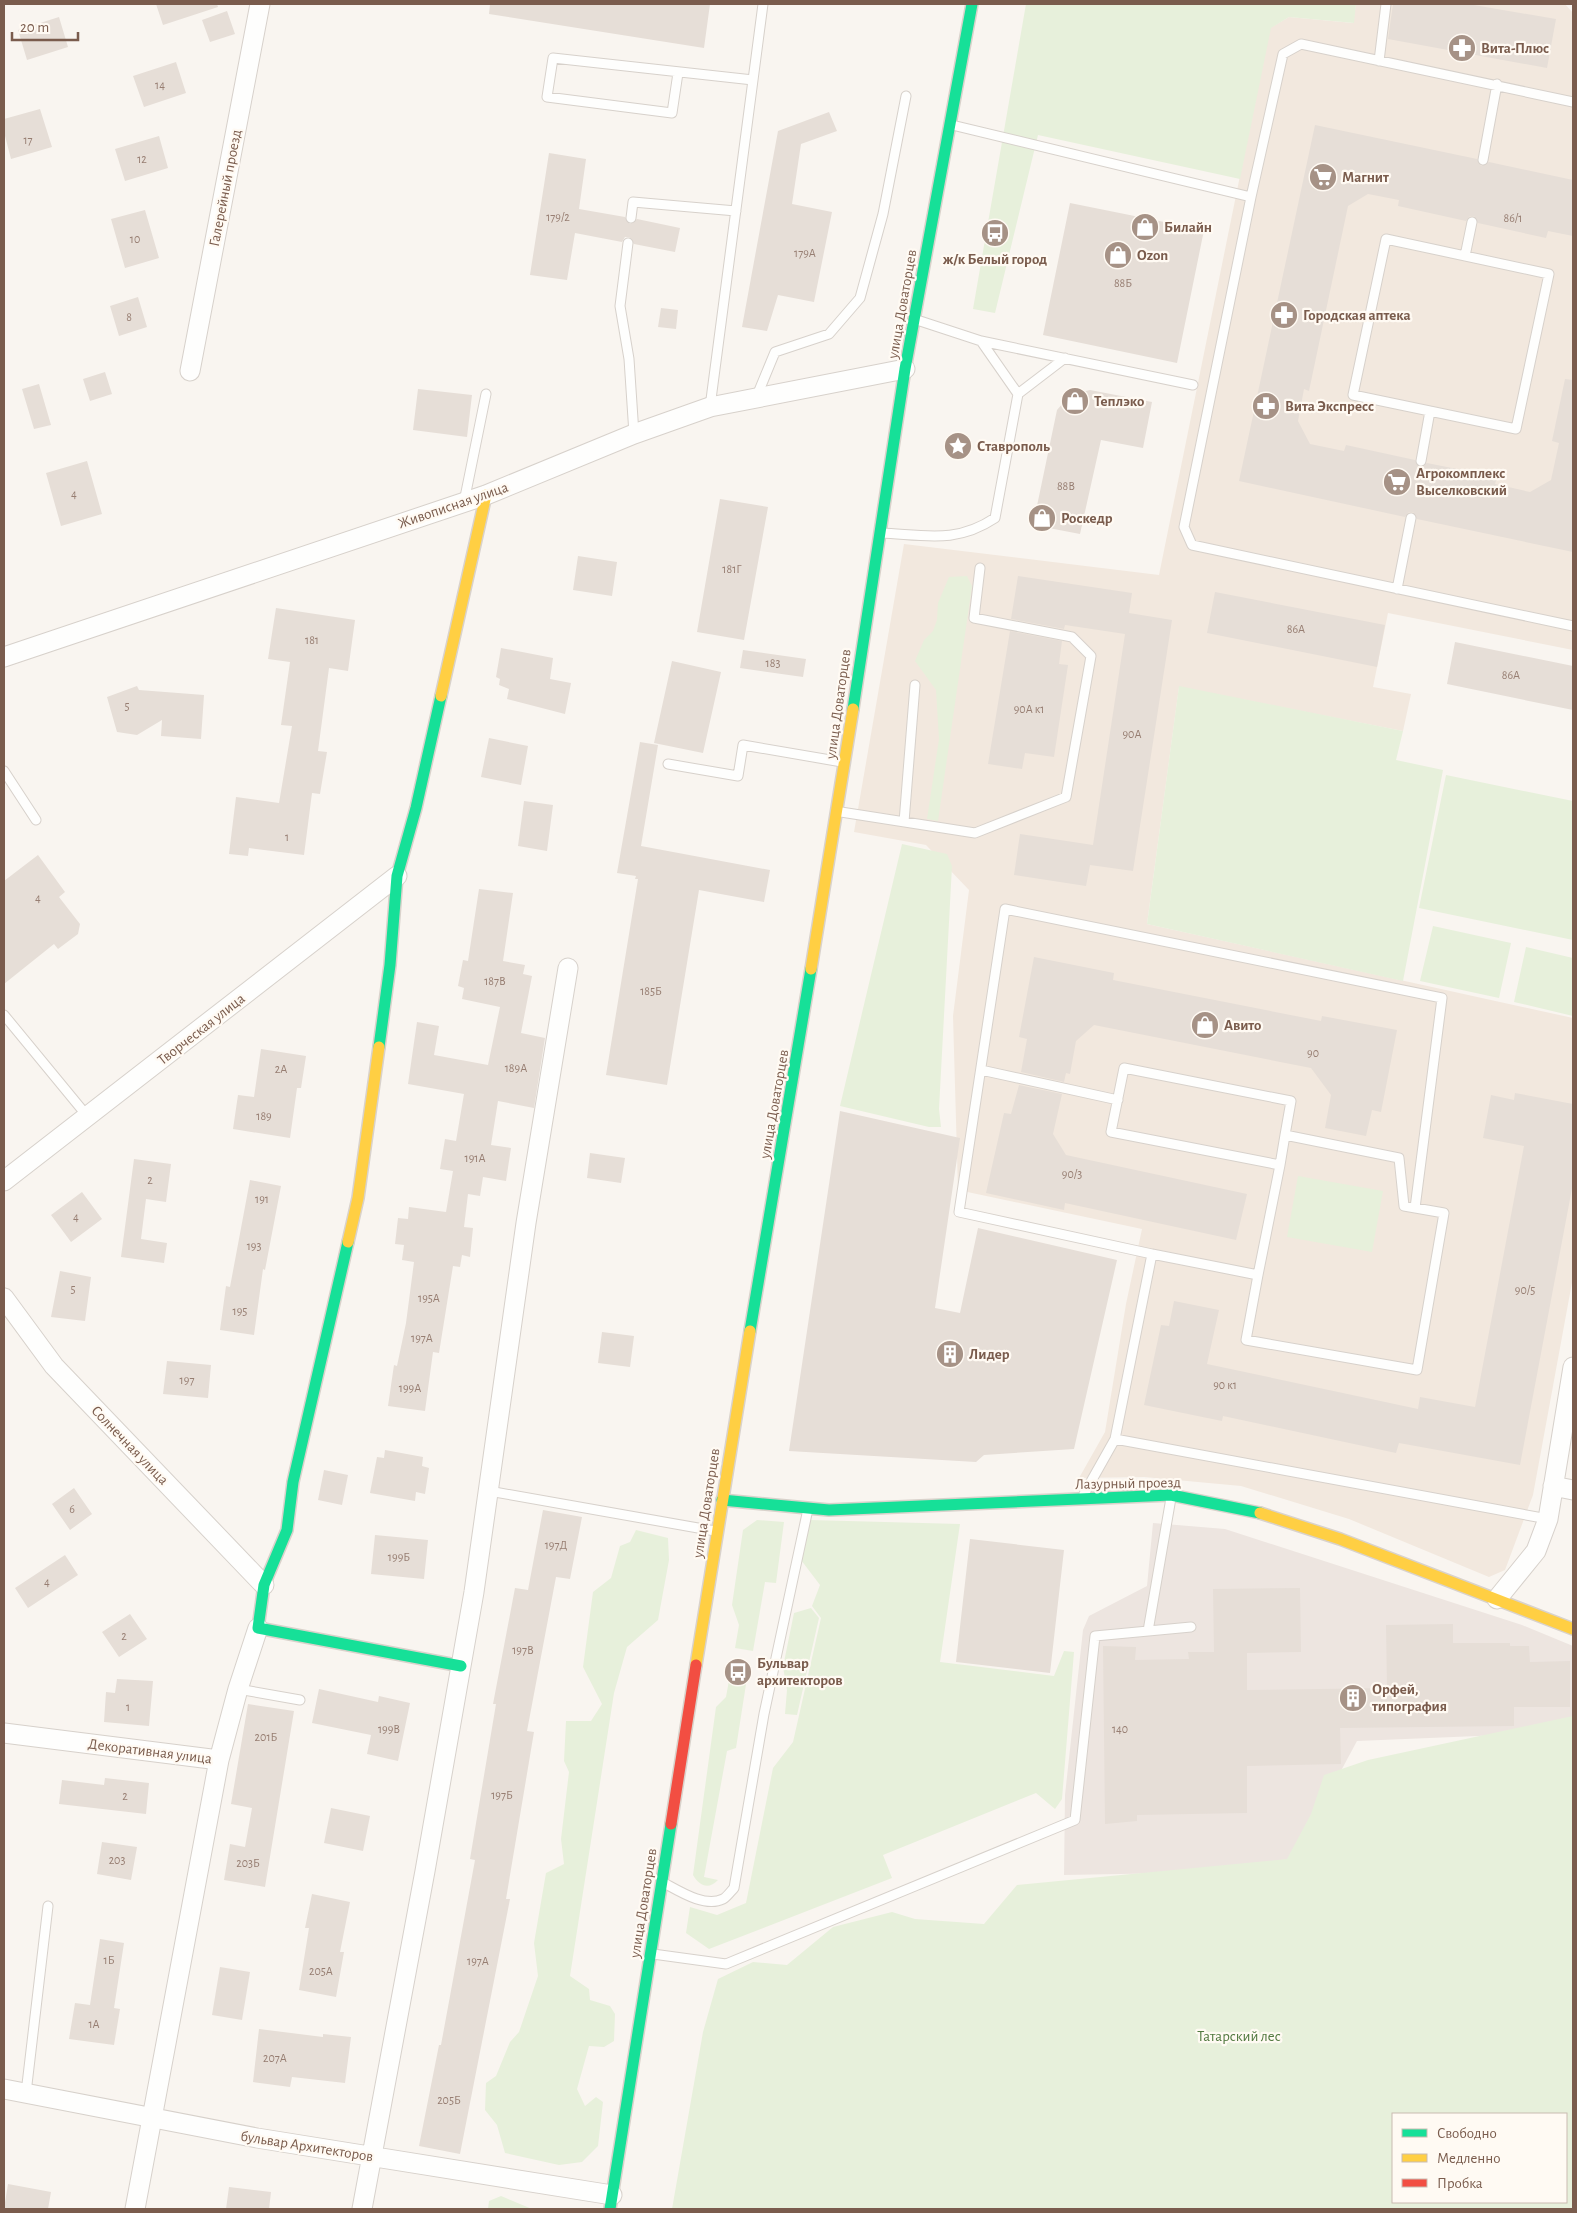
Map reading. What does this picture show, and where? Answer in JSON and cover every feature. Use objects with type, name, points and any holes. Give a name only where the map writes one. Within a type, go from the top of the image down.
[{"type":"street","name":"Галерейный проезд","points":[[190,371],[260,4]]},
{"type":"street","name":"улица Доваторцев","points":[[611,2202],[722,1500],[838,812],[878,533],[905,369],[972,4]]},
{"type":"street","name":"Живописная улица","points":[[4,657],[486,496],[634,434],[710,407],[905,369]]},
{"type":"street","points":[[461,1666],[258,1628],[264,1585],[287,1530],[293,1482],[358,1198],[390,965],[397,876],[416,808],[486,496]]},
{"type":"street","name":"Творческая улица","points":[[4,1181],[397,876]]},
{"type":"street","points":[[362,2209],[461,1666],[489,1491],[526,1223],[568,968]]},
{"type":"street","name":"Солнечная улица","points":[[4,1298],[54,1366],[264,1585]]},
{"type":"street","points":[[1497,1599],[1536,1551],[1548,1518],[1573,1367]]},
{"type":"street","points":[[1553,1486],[1573,1490]]},
{"type":"street","name":"Лазурный проезд","points":[[722,1500],[829,1510],[1171,1495],[1216,1501],[1272,1514],[1573,1629]]},
{"type":"street","name":"Декоративная улица","points":[[4,1733],[219,1760],[238,1689],[258,1628]]},
{"type":"street","points":[[135,2209],[219,1760]]},
{"type":"street","name":"бульвар Архитекторов","points":[[4,2089],[257,2138],[372,2157],[611,2202]]},
{"type":"lane","points":[[710,407],[762,4]]},
{"type":"lane","points":[[1378,61],[1386,4]]},
{"type":"lane","points":[[1573,102],[1496,84],[1301,44],[1282,54],[1184,527],[1192,545],[1573,626]]},
{"type":"lane","points":[[678,73],[672,113],[546,97],[553,58],[753,80]]},
{"type":"lane","points":[[1483,160],[1496,84]]},
{"type":"lane","points":[[756,398],[775,352],[830,334],[860,298],[883,214],[906,96]]},
{"type":"lane","points":[[949,124],[1251,197]]},
{"type":"lane","points":[[631,218],[633,202],[736,211]]},
{"type":"lane","points":[[1465,256],[1472,222]]},
{"type":"lane","points":[[1386,239],[1465,256],[1550,274],[1516,429],[1353,395],[1386,239]]},
{"type":"lane","points":[[628,243],[620,306],[629,359],[634,434]]},
{"type":"lane","points":[[914,319],[981,341],[1193,385]]},
{"type":"lane","points":[[981,341],[1018,394]]},
{"type":"lane","points":[[878,533],[952,537],[977,530],[995,518],[1018,394],[1065,358]]},
{"type":"lane","points":[[464,502],[486,394]]},
{"type":"lane","points":[[1421,462],[1430,411]]},
{"type":"lane","points":[[1397,589],[1410,518]]},
{"type":"lane","points":[[838,812],[975,833],[1066,797],[1091,656],[1072,637],[974,618],[980,568]]},
{"type":"lane","points":[[904,822],[916,685]]},
{"type":"lane","points":[[668,764],[738,776],[743,745],[845,763]]},
{"type":"lane","points":[[4,771],[36,820]]},
{"type":"lane","points":[[1258,1275],[959,1212],[1005,909],[1442,998],[1415,1208]]},
{"type":"lane","points":[[4,1015],[88,1117]]},
{"type":"lane","points":[[1280,1165],[1111,1132],[1124,1068],[1291,1101],[1285,1135],[1280,1165],[1246,1340],[1417,1370],[1444,1213],[1404,1206],[1399,1158],[1285,1135]]},
{"type":"lane","points":[[981,1070],[1118,1100]]},
{"type":"lane","points":[[1082,1499],[1115,1439],[1152,1254]]},
{"type":"lane","points":[[1115,1439],[1548,1518]]},
{"type":"lane","points":[[489,1491],[717,1532]]},
{"type":"lane","points":[[1148,1631],[1171,1495]]},
{"type":"lane","points":[[661,1882],[693,1897],[708,1900],[723,1899],[734,1888],[764,1714],[808,1508]]},
{"type":"lane","points":[[650,1953],[726,1964],[1075,1820],[1094,1636],[1191,1627]]},
{"type":"lane","points":[[238,1689],[300,1700]]},
{"type":"lane","points":[[26,2093],[48,1906]]},
{"type":"shaded area","points":[[1356,4],[1565,4],[1573,13],[1573,650],[1388,613],[1373,687],[1411,694],[1403,731],[1179,687],[1147,924],[1573,1018],[1573,1277],[1533,1495],[1505,1570],[1489,1577],[1349,1519],[1241,1486],[1144,1477],[1079,1478],[1105,1432],[1126,1304],[1142,1229],[958,1190],[953,1016],[969,890],[926,845],[854,832],[904,544],[1159,575],[1270,28],[1289,17],[1353,23]]},
{"type":"shaded area","points":[[1153,1523],[1225,1529],[1522,1625],[1573,1646],[1573,1732],[1357,1741],[1287,1871],[1064,1875],[1065,1795],[1083,1630],[1089,1616],[1147,1586]]},
{"type":"green space","points":[[1026,4],[1356,4],[1354,23],[1289,17],[1271,28],[1240,179],[1038,135],[995,313],[973,309]]},
{"type":"green space","points":[[967,576],[972,586],[938,821],[927,819],[939,739],[936,690],[915,661],[924,640],[933,631],[937,620],[938,603],[949,577]]},
{"type":"green space","points":[[1179,686],[1403,731],[1396,760],[1443,770],[1403,981],[1147,924]]},
{"type":"green space","points":[[1446,775],[1573,801],[1573,940],[1419,908]]},
{"type":"green space","points":[[902,844],[947,854],[952,866],[939,1109],[941,1127],[929,1127],[840,1106]]},
{"type":"green space","points":[[1433,926],[1511,943],[1499,998],[1420,981]]},
{"type":"green space","points":[[1526,947],[1573,958],[1573,1016],[1514,1002]]},
{"type":"green space","points":[[1298,1176],[1383,1191],[1372,1252],[1287,1237]]},
{"type":"green space","points":[[757,1520],[784,1522],[776,1583],[765,1582],[753,1651],[735,1648],[739,1625],[732,1605],[743,1530]]},
{"type":"green space","points":[[810,1520],[960,1524],[940,1662],[1054,1676],[1064,1651],[1074,1652],[1062,1799],[1055,1809],[1036,1793],[883,1855],[892,1878],[709,1949],[686,1933],[690,1907],[717,1915],[746,1903],[773,1768],[793,1742],[821,1618],[812,1606],[820,1585],[801,1560]]},
{"type":"green space","points":[[636,1530],[668,1538],[669,1560],[658,1620],[627,1647],[614,1693],[570,1976],[589,1989],[590,2000],[610,2006],[615,2014],[614,2041],[604,2047],[589,2046],[577,2089],[585,2106],[596,2097],[603,2102],[598,2146],[582,2162],[559,2165],[505,2153],[497,2125],[485,2110],[486,2083],[496,2076],[510,2042],[519,2032],[538,1976],[534,1943],[546,1873],[564,1864],[561,1839],[569,1772],[564,1761],[566,1721],[591,1721],[602,1704],[583,1667],[593,1592],[611,1578],[620,1546],[630,1542]]},
{"type":"green space","points":[[811,1608],[819,1618],[797,1715],[785,1714],[787,1690],[783,1667],[794,1613]]},
{"type":"green space","points":[[730,1675],[747,1678],[736,1748],[727,1751],[704,1877],[718,1880],[708,1886],[698,1882],[693,1875],[716,1707],[726,1697]]},
{"type":"green space","name":"Татарский лес","points":[[1573,1716],[1573,2209],[672,2209],[703,2032],[718,1979],[753,1962],[787,1965],[833,1927],[892,1912],[915,1919],[984,1924],[1017,1885],[1287,1859],[1311,1814],[1324,1775],[1368,1760]]},
{"type":"green space","points":[[501,2196],[532,2209],[488,2209],[489,2201]]},
{"type":"building","points":[[156,4],[217,4],[218,7],[163,25]]},
{"type":"building","points":[[490,4],[710,4],[704,48],[489,14]]},
{"type":"building","points":[[1393,4],[1468,4],[1556,19],[1547,68],[1388,39]]},
{"type":"building","points":[[227,11],[235,34],[210,42],[202,20]]},
{"type":"building","points":[[59,17],[68,47],[27,60],[18,30]]},
{"type":"building","points":[[176,62],[186,93],[144,107],[133,76]]},
{"type":"building","points":[[40,109],[52,147],[11,159],[4,132],[4,119]]},
{"type":"building","points":[[829,112],[837,131],[801,144],[792,204],[832,212],[814,302],[778,295],[767,331],[742,327],[778,131]]},
{"type":"building","points":[[1315,125],[1477,159],[1481,166],[1489,162],[1573,180],[1573,236],[1548,231],[1546,238],[1478,223],[1474,216],[1470,216],[1466,221],[1398,206],[1399,200],[1368,194],[1348,206],[1309,391],[1304,389],[1298,421],[1310,444],[1344,451],[1346,445],[1415,460],[1419,467],[1427,463],[1497,477],[1495,484],[1530,492],[1551,480],[1559,443],[1552,441],[1565,379],[1573,380],[1573,552],[1417,519],[1413,512],[1409,512],[1405,517],[1239,481]]},
{"type":"building","points":[[159,136],[168,168],[125,181],[115,149]]},
{"type":"building","points":[[549,153],[586,159],[579,209],[625,217],[630,224],[637,219],[680,228],[675,252],[634,244],[629,237],[625,237],[622,242],[575,233],[567,280],[530,275]]},
{"type":"building","points":[[1070,203],[1204,230],[1177,363],[1043,335]]},
{"type":"building","points":[[145,210],[159,258],[125,268],[111,219]]},
{"type":"building","points":[[138,297],[147,327],[119,336],[110,306]]},
{"type":"building","points":[[661,308],[678,310],[676,329],[658,327]]},
{"type":"building","points":[[105,372],[112,394],[90,401],[83,379]]},
{"type":"building","points":[[39,384],[51,425],[34,429],[22,389]]},
{"type":"building","points":[[418,389],[472,395],[467,437],[413,430]]},
{"type":"building","points":[[1090,390],[1152,402],[1143,448],[1101,440],[1080,534],[1033,525],[1057,410],[1070,395]]},
{"type":"building","points":[[87,461],[102,514],[61,526],[46,473]]},
{"type":"building","points":[[720,499],[768,507],[744,640],[697,632]]},
{"type":"building","points":[[578,556],[617,562],[612,596],[573,590]]},
{"type":"building","points":[[1018,576],[1132,593],[1129,613],[1172,620],[1133,871],[1090,865],[1086,886],[1014,875],[1020,834],[1093,845],[1125,634],[1065,625],[1064,629],[1011,619]]},
{"type":"building","points":[[1215,592],[1385,625],[1377,667],[1207,633]]},
{"type":"building","points":[[276,608],[355,620],[348,671],[329,668],[318,751],[327,752],[320,794],[312,793],[304,855],[249,848],[248,856],[229,854],[236,797],[279,803],[292,726],[281,725],[290,662],[268,659]]},
{"type":"building","points":[[1010,631],[1062,641],[1059,664],[1068,665],[1054,757],[1025,753],[1022,769],[988,764]]},
{"type":"building","points":[[1455,642],[1573,666],[1573,710],[1447,684]]},
{"type":"building","points":[[501,648],[553,658],[550,679],[571,683],[565,714],[507,699],[509,689],[499,685],[500,679],[496,677]]},
{"type":"building","points":[[743,650],[806,659],[803,677],[740,668]]},
{"type":"building","points":[[672,661],[721,672],[703,753],[654,743]]},
{"type":"building","points":[[137,686],[139,690],[204,695],[201,739],[161,736],[162,720],[137,735],[117,732],[107,697]]},
{"type":"building","points":[[489,738],[528,746],[521,785],[481,777]]},
{"type":"building","points":[[640,742],[658,745],[641,846],[770,870],[764,902],[699,890],[667,1085],[606,1075],[638,879],[635,879],[636,876],[617,873]]},
{"type":"building","points":[[524,801],[553,805],[547,851],[518,846]]},
{"type":"building","points":[[38,855],[65,892],[59,897],[80,924],[78,934],[58,949],[54,944],[4,984],[4,881]]},
{"type":"building","points":[[479,889],[513,893],[503,961],[525,965],[523,974],[532,976],[521,1033],[545,1038],[534,1108],[498,1101],[491,1145],[511,1148],[506,1181],[483,1177],[480,1196],[468,1194],[464,1227],[473,1228],[470,1257],[462,1255],[460,1267],[453,1266],[439,1353],[433,1352],[425,1411],[388,1406],[394,1365],[397,1366],[406,1323],[414,1262],[402,1260],[404,1245],[395,1244],[398,1218],[408,1219],[409,1207],[446,1212],[453,1171],[440,1169],[445,1139],[456,1141],[464,1094],[408,1084],[417,1022],[439,1026],[434,1055],[488,1065],[500,1007],[462,999],[464,988],[458,986],[463,960],[468,961]]},
{"type":"building","points":[[1034,957],[1114,973],[1113,980],[1321,1021],[1322,1016],[1397,1030],[1381,1112],[1372,1110],[1366,1136],[1325,1128],[1331,1095],[1311,1068],[1094,1025],[1076,1041],[1070,1074],[1066,1073],[1064,1082],[1021,1072],[1027,1039],[1019,1037]]},
{"type":"building","points":[[261,1049],[306,1056],[301,1088],[297,1088],[290,1138],[233,1129],[238,1095],[254,1097]]},
{"type":"building","points":[[1019,1085],[1062,1094],[1053,1134],[1066,1155],[1247,1194],[1236,1240],[1065,1203],[1064,1210],[986,1193],[1004,1113],[1011,1114]]},
{"type":"building","points":[[1515,1093],[1573,1104],[1573,1183],[1520,1465],[1399,1443],[1396,1453],[1223,1416],[1222,1421],[1144,1405],[1161,1325],[1169,1326],[1174,1301],[1219,1310],[1207,1364],[1418,1409],[1420,1397],[1475,1407],[1524,1146],[1483,1138],[1491,1095],[1514,1100]]},
{"type":"building","name":"Лидер","points":[[840,1111],[960,1138],[935,1308],[960,1313],[978,1228],[1117,1260],[1074,1449],[984,1455],[976,1462],[789,1451]]},
{"type":"building","points":[[590,1153],[625,1158],[621,1183],[587,1178]]},
{"type":"building","points":[[134,1159],[171,1164],[166,1202],[146,1199],[141,1239],[167,1243],[164,1263],[121,1257]]},
{"type":"building","points":[[250,1180],[281,1186],[265,1270],[263,1269],[254,1335],[220,1330],[226,1286],[230,1287]]},
{"type":"building","points":[[82,1192],[102,1219],[71,1242],[51,1215]]},
{"type":"building","points":[[60,1271],[91,1277],[85,1321],[51,1317]]},
{"type":"building","points":[[602,1332],[634,1336],[630,1367],[598,1363]]},
{"type":"building","points":[[167,1361],[211,1365],[208,1398],[163,1394]]},
{"type":"building","points":[[385,1450],[423,1457],[422,1466],[429,1468],[425,1494],[416,1492],[415,1501],[370,1493],[377,1457],[384,1458]]},
{"type":"building","points":[[324,1470],[348,1475],[342,1505],[318,1500]]},
{"type":"building","points":[[74,1488],[92,1514],[70,1530],[52,1504]]},
{"type":"building","points":[[543,1510],[582,1517],[570,1579],[556,1577],[527,1731],[534,1732],[506,1899],[510,1899],[460,2154],[419,2146],[439,2045],[441,2045],[475,1860],[470,1859],[496,1704],[493,1704],[515,1588],[528,1590]]},
{"type":"building","points":[[375,1535],[428,1540],[424,1579],[371,1574]]},
{"type":"building","points":[[970,1539],[1064,1550],[1050,1673],[956,1662]]},
{"type":"building","points":[[65,1555],[78,1575],[28,1608],[15,1588]]},
{"type":"building","name":"Орфей, типография","points":[[1300,1588],[1301,1652],[1247,1653],[1247,1690],[1387,1688],[1386,1625],[1453,1624],[1453,1643],[1510,1643],[1510,1646],[1529,1646],[1530,1662],[1570,1661],[1570,1707],[1514,1707],[1514,1726],[1340,1728],[1341,1764],[1247,1766],[1247,1813],[1137,1815],[1137,1821],[1105,1824],[1103,1646],[1136,1647],[1135,1660],[1189,1659],[1188,1652],[1214,1652],[1213,1589]]},
{"type":"building","points":[[130,1614],[147,1639],[119,1657],[102,1632]]},
{"type":"building","points":[[117,1679],[153,1681],[149,1726],[104,1722],[106,1692],[115,1693]]},
{"type":"building","points":[[319,1689],[378,1702],[379,1696],[410,1703],[398,1761],[367,1754],[371,1735],[312,1723]]},
{"type":"building","points":[[248,1704],[294,1711],[265,1887],[224,1880],[230,1844],[245,1847],[252,1808],[231,1804]]},
{"type":"building","points":[[105,1778],[149,1783],[146,1814],[59,1804],[62,1780],[104,1785]]},
{"type":"building","points":[[331,1808],[370,1816],[363,1851],[324,1843]]},
{"type":"building","points":[[102,1842],[137,1847],[131,1880],[97,1874]]},
{"type":"building","points":[[312,1894],[350,1902],[340,1952],[344,1952],[336,1997],[299,1990],[309,1928],[305,1928]]},
{"type":"building","points":[[100,1939],[124,1943],[114,2008],[120,2009],[114,2045],[69,2039],[75,2003],[90,2005]]},
{"type":"building","points":[[220,1967],[250,1972],[242,2020],[212,2015]]},
{"type":"building","points":[[259,2029],[323,2037],[323,2034],[351,2037],[345,2083],[292,2077],[290,2087],[253,2082]]},
{"type":"building","points":[[8,2184],[51,2192],[48,2209],[4,2209]]},
{"type":"building","points":[[229,2187],[271,2192],[269,2209],[226,2209]]},
{"type":"traffic: fast","points":[[853,709],[905,369],[972,4]]},
{"type":"traffic: fast","points":[[379,1047],[390,965],[397,876],[416,808],[441,696]]},
{"type":"traffic: fast","points":[[750,1331],[811,969]]},
{"type":"traffic: fast","points":[[348,1242],[293,1482],[287,1530],[264,1585],[258,1628],[461,1666]]},
{"type":"traffic: fast","points":[[722,1500],[829,1510],[1171,1495],[1260,1513]]},
{"type":"traffic: fast","points":[[610,2209],[671,1824]]},
{"type":"traffic: slow","points":[[441,696],[486,495]]},
{"type":"traffic: slow","points":[[811,969],[853,709]]},
{"type":"traffic: slow","points":[[348,1242],[358,1198],[379,1047]]},
{"type":"traffic: slow","points":[[696,1665],[750,1331]]},
{"type":"traffic: slow","points":[[1260,1513],[1340,1539],[1573,1629]]},
{"type":"traffic: jam","points":[[671,1824],[696,1665]]},
{"type":"place","name":"Вита-Плюс","points":[[1462,48]]},
{"type":"place","name":"Магнит","points":[[1323,177]]},
{"type":"place","name":"Билайн","points":[[1145,227]]},
{"type":"place","name":"ж/к Белый город","points":[[995,233]]},
{"type":"place","name":"Ozon","points":[[1118,255]]},
{"type":"place","name":"Городская аптека","points":[[1284,315]]},
{"type":"place","name":"Теплэко","points":[[1075,401]]},
{"type":"place","name":"Вита Экспресс","points":[[1266,406]]},
{"type":"place","name":"Ставрополь","points":[[958,446]]},
{"type":"place","name":"Агрокомплекс Выселковский","points":[[1397,482]]},
{"type":"place","name":"Роскедр","points":[[1042,518]]},
{"type":"place","name":"Авито","points":[[1205,1025]]},
{"type":"place","name":"Лидер","points":[[950,1354]]},
{"type":"place","name":"Бульвар архитекторов","points":[[738,1672]]},
{"type":"place","name":"Орфей, типография","points":[[1353,1698]]}]
